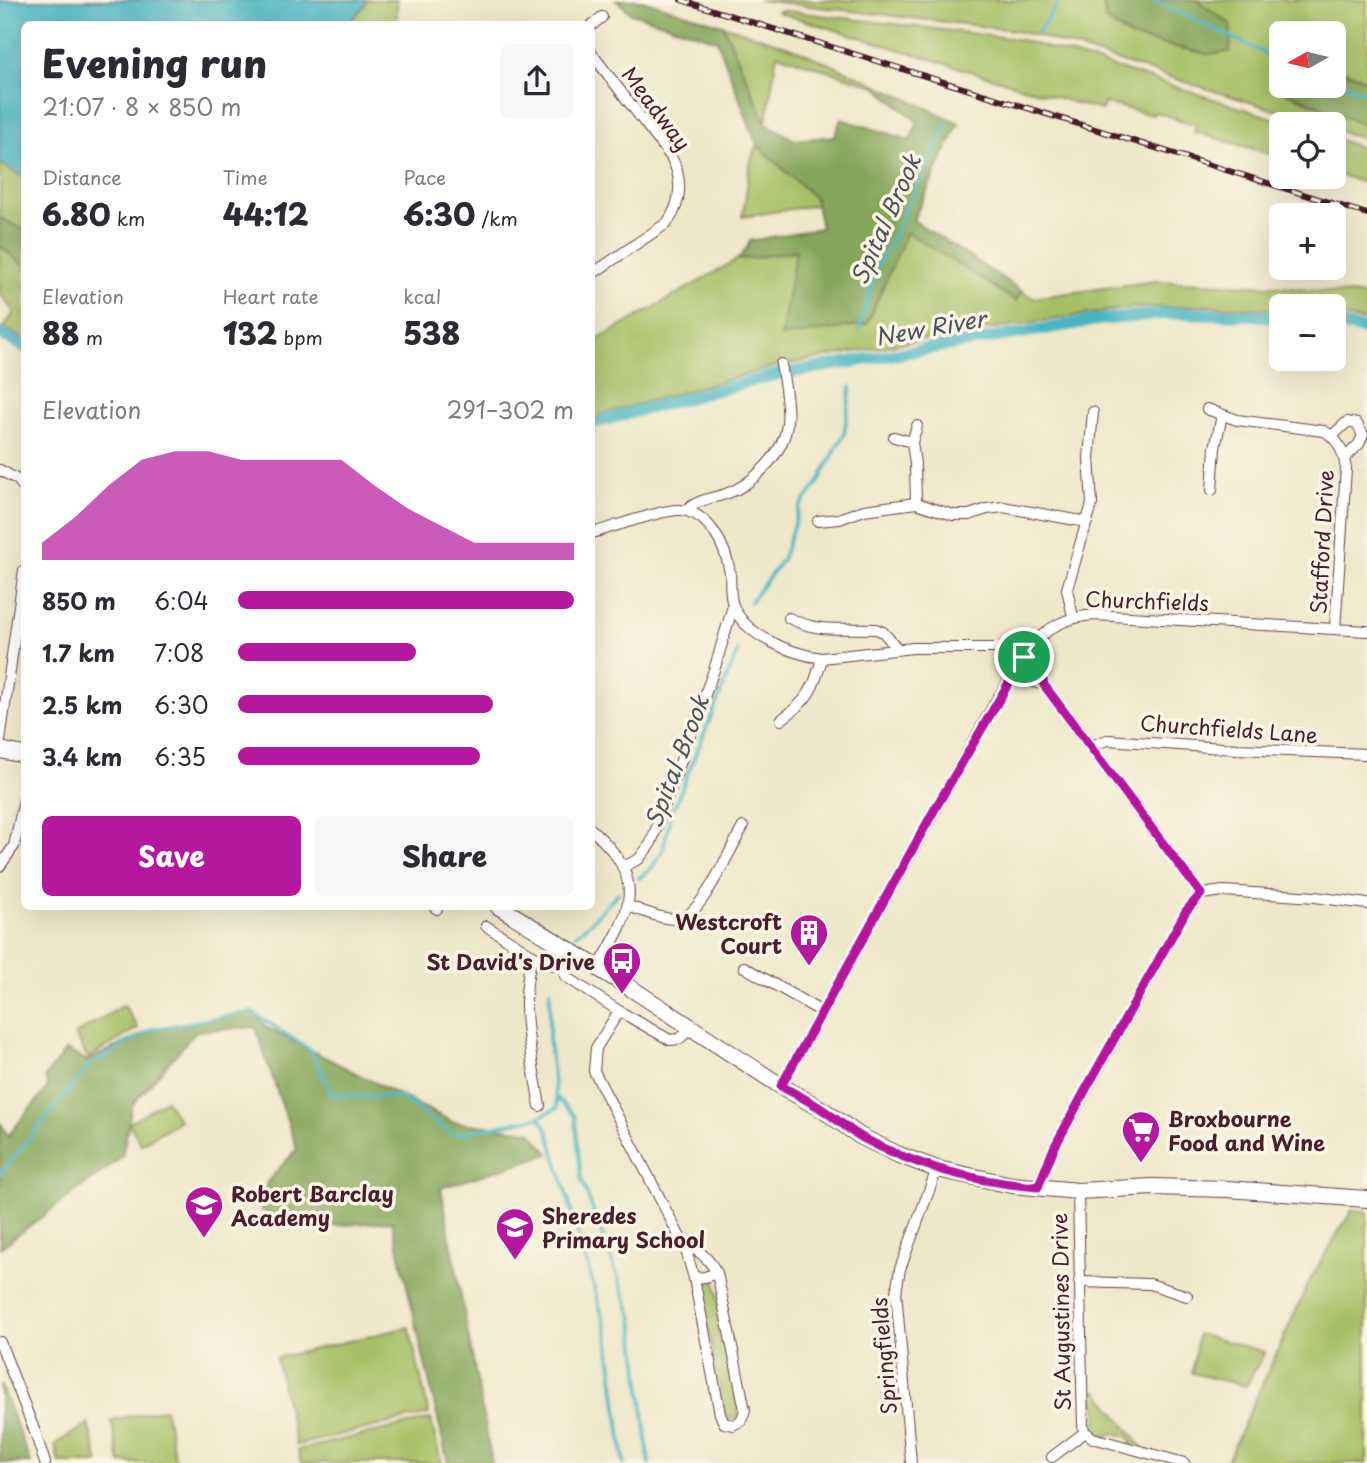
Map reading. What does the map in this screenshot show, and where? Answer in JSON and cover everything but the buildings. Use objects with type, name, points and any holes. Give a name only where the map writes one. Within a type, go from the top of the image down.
[{"type":"main road","points":[[0,750],[21,754]]},
{"type":"main road","points":[[505,910],[860,1136],[899,1155],[937,1168],[1012,1185],[1078,1191],[1227,1189],[1367,1199]]},
{"type":"street","points":[[595,23],[602,17]]},
{"type":"street","name":"Meadway","points":[[595,58],[671,157],[678,170],[680,183],[674,211],[667,223],[595,272]]},
{"type":"street","points":[[687,511],[695,503],[737,489],[762,471],[785,433],[786,400],[781,364]]},
{"type":"street","name":"Stafford Drive","points":[[1208,409],[1237,420],[1324,432],[1332,436],[1345,458],[1335,629]]},
{"type":"street","points":[[1073,617],[1067,589],[1092,496],[1089,458],[1093,412]]},
{"type":"street","points":[[1212,490],[1215,448],[1222,415]]},
{"type":"street","name":"Stafford Drive","points":[[1332,436],[1347,422],[1357,424],[1365,435],[1345,458]]},
{"type":"street","points":[[915,503],[912,442],[917,426]]},
{"type":"street","points":[[894,437],[912,442]]},
{"type":"street","points":[[0,470],[21,484]]},
{"type":"street","points":[[818,521],[839,519],[864,510],[915,503],[960,515],[995,507],[1087,522]]},
{"type":"street","points":[[595,532],[672,510],[687,511],[706,523],[719,540],[729,567],[733,606],[716,667],[650,843],[639,859],[623,867]]},
{"type":"street","points":[[0,741],[21,590]]},
{"type":"street","points":[[733,606],[749,625],[776,645],[822,657],[936,647],[1027,653],[1042,676],[1044,685],[1201,894]]},
{"type":"street","name":"Churchfields","points":[[781,1086],[1013,675],[1046,631],[1073,617],[1095,615],[1367,631]]},
{"type":"street","points":[[789,618],[820,629],[876,629],[883,632],[898,649]]},
{"type":"street","points":[[781,720],[809,696],[822,657]]},
{"type":"street","points":[[1013,675],[1044,685]]},
{"type":"street","name":"Churchfields Lane","points":[[1091,746],[1107,740],[1367,754]]},
{"type":"street","points":[[0,866],[14,846],[21,814]]},
{"type":"street","points":[[628,906],[671,918],[678,919],[689,915],[704,897],[743,827]]},
{"type":"street","points":[[595,833],[611,848],[623,867],[629,896],[620,932],[598,968]]},
{"type":"street","points":[[1038,1187],[1054,1148],[1086,1089],[1186,911],[1201,894],[1224,891],[1324,897],[1367,904]]},
{"type":"street","points":[[486,926],[552,966],[564,967]]},
{"type":"street","points":[[573,952],[564,967],[568,979],[670,1040],[679,1039],[692,1028]]},
{"type":"street","points":[[533,955],[526,978],[526,1005],[540,1106]]},
{"type":"street","points":[[744,967],[822,1012]]},
{"type":"street","points":[[619,1011],[596,1048],[594,1071],[685,1247],[694,1278],[720,1414],[724,1423],[733,1425],[741,1421],[745,1410],[717,1273],[707,1258],[694,1249],[685,1247]]},
{"type":"street","name":"Springfields","points":[[911,1463],[896,1292],[900,1269],[937,1168]]},
{"type":"street","name":"St Augustines Drive","points":[[1078,1191],[1082,1420],[1085,1432],[1093,1438],[1184,1463]]},
{"type":"street","points":[[694,1278],[717,1273]]},
{"type":"street","points":[[1079,1282],[1158,1285],[1187,1296]]},
{"type":"street","points":[[0,1342],[36,1432],[45,1463]]},
{"type":"street","name":"St Augustines Drive","points":[[1052,1457],[1085,1432]]},
{"type":"green space","points":[[366,0],[397,0],[397,21],[351,21],[365,5]]},
{"type":"green space","points":[[616,0],[642,0],[723,25],[766,123],[795,140],[835,136],[841,119],[910,140],[918,122],[875,86],[876,84],[959,123],[913,220],[1022,291],[1016,301],[907,232],[867,324],[781,337],[796,250],[738,259],[750,241],[821,228],[815,198],[757,145],[717,40],[631,13]]},
{"type":"green space","points":[[758,0],[1103,0],[1106,20],[1130,37],[1207,54],[1231,25],[1197,0],[1367,0],[1367,80],[1346,72],[1346,21],[1269,21],[1269,98],[1299,98],[1333,112],[1282,112],[1035,35],[1006,29]]},
{"type":"green space","points":[[1103,0],[1197,0],[1231,25],[1230,52],[1207,54],[1131,37],[1106,20]]},
{"type":"green space","points":[[779,10],[1017,39],[1269,117],[1269,154],[1194,132],[1196,125],[1176,118],[1104,103],[1102,110],[1088,107],[777,12]]},
{"type":"green space","points":[[723,25],[795,49],[876,84],[875,86],[777,54],[766,123]]},
{"type":"green space","points":[[1346,72],[1367,80],[1367,126],[1346,117],[1346,112],[1334,112],[1301,98],[1346,98]]},
{"type":"green space","points":[[1346,117],[1367,126],[1367,140],[1346,133]]},
{"type":"green space","points":[[1346,142],[1367,150],[1367,184],[1346,177]]},
{"type":"green space","points":[[757,145],[815,198],[817,205],[742,217],[749,171]]},
{"type":"green space","points":[[0,163],[21,176],[21,228],[0,218]]},
{"type":"green space","points":[[0,218],[21,228],[21,263],[0,246]]},
{"type":"green space","points":[[907,232],[1016,300],[1022,291],[1033,298],[1155,281],[1271,286],[1367,296],[1367,321],[1346,318],[1346,294],[1269,294],[1269,309],[1207,306],[1129,308],[942,336],[776,366],[595,416],[595,341],[738,259]]},
{"type":"green space","points":[[0,246],[21,263],[21,337],[4,328],[14,312],[0,294]]},
{"type":"green space","points":[[124,1005],[138,1028],[88,1058],[75,1035]]},
{"type":"green space","points":[[252,1012],[267,1028],[452,1122],[530,1131],[549,1154],[441,1188],[492,1463],[448,1463],[392,1221],[297,1229],[261,1210],[267,1182],[297,1149],[255,1027],[196,1031],[132,1105],[122,1157],[0,1248],[0,1122],[8,1136],[48,1087],[45,1077],[66,1050],[87,1061],[153,1029]]},
{"type":"green space","points":[[166,1100],[179,1121],[141,1144],[129,1123]]},
{"type":"green space","points":[[1352,1210],[1367,1211],[1367,1463],[1226,1463],[1311,1278]]},
{"type":"green space","points":[[715,1280],[740,1410],[733,1419],[729,1419],[724,1413],[700,1285]]},
{"type":"green space","points":[[409,1327],[429,1414],[296,1445],[276,1358]]},
{"type":"green space","points":[[1198,1334],[1265,1352],[1246,1386],[1192,1373]]},
{"type":"green space","points":[[0,1384],[31,1463],[0,1463]]},
{"type":"green space","points":[[1092,1391],[1098,1391],[1141,1446],[1129,1444],[1132,1442],[1127,1436],[1114,1433],[1107,1437],[1097,1435],[1090,1426],[1090,1422],[1097,1424],[1097,1405],[1091,1401]]},
{"type":"green space","points":[[165,1409],[176,1463],[120,1463],[111,1420]]},
{"type":"green space","points":[[431,1419],[441,1463],[301,1463],[298,1450]]},
{"type":"green space","points":[[88,1424],[99,1463],[59,1463],[55,1444]]},
{"type":"water","points":[[0,0],[366,0],[365,5],[351,21],[21,21],[21,176],[0,163]]},
{"type":"waterway","name":"Spital Brook","points":[[1038,33],[1060,0]]},
{"type":"waterway","name":"Spital Brook","points":[[1154,0],[1269,55]]},
{"type":"waterway","name":"Spital Brook","points":[[1346,85],[1367,93]]},
{"type":"waterway","name":"Spital Brook","points":[[859,330],[875,273],[948,124]]},
{"type":"waterway","name":"New River","points":[[595,422],[774,375],[1097,320],[1174,313],[1269,317]]},
{"type":"waterway","name":"New River","points":[[1346,326],[1367,330]]},
{"type":"waterway","name":"New River","points":[[0,333],[21,345]]},
{"type":"waterway","name":"Spital Brook","points":[[750,602],[782,560],[800,507],[818,483],[844,434],[851,387]]},
{"type":"waterway","name":"Spital Brook","points":[[639,878],[651,869],[663,850],[670,817],[738,651]]},
{"type":"waterway","name":"Spital Brook","points":[[575,935],[618,893]]},
{"type":"waterway","name":"Spital Brook","points":[[0,1174],[90,1065],[153,1029],[252,1012],[313,1052],[332,1095],[401,1097],[453,1135],[540,1117],[557,1108],[549,1042],[550,990]]},
{"type":"waterway","points":[[557,1098],[575,1116],[581,1178],[633,1318],[649,1463]]},
{"type":"waterway","points":[[540,1117],[548,1131],[608,1335],[624,1463]]},
{"type":"railway","points":[[681,0],[1367,214]]},
{"type":"place","name":"Westcroft Court","points":[[809,967]]},
{"type":"place","name":"St David's Drive","points":[[622,995]]},
{"type":"place","name":"Broxbourne Food and Wine","points":[[1141,1164]]},
{"type":"place","name":"Robert Barclay Academy","points":[[204,1239]]},
{"type":"place","name":"Sheredes Primary School","points":[[515,1261]]},
{"type":"route","points":[[1024,657],[1042,676],[1044,685],[1201,894],[1186,911],[1086,1089],[1054,1148],[1038,1187],[1012,1185],[964,1175],[899,1155],[860,1136],[823,1110],[781,1086],[996,701],[1024,657]]}]
